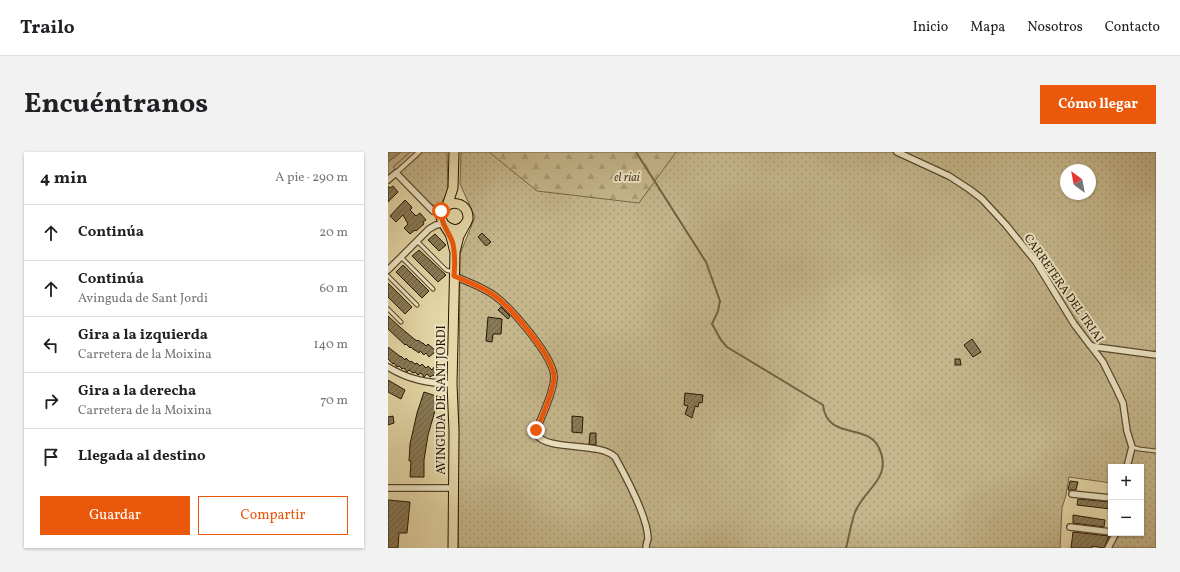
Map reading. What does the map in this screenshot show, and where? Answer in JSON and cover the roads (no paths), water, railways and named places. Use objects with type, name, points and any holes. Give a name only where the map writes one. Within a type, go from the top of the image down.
[{"type":"main road","points":[[454,152],[453,192],[441,217],[444,224],[450,229],[455,230],[463,227],[468,216],[459,196],[454,178]]},
{"type":"main road","points":[[446,207],[455,203],[466,209]]},
{"type":"main road","name":"AVINGUDA DE SANT JORDI","points":[[453,548],[454,431],[452,384],[454,274],[455,252],[459,236],[466,223]]},
{"type":"main road","name":"AVINGUDA DE SANT JORDI","points":[[444,224],[451,237],[455,252]]},
{"type":"street","points":[[388,180],[419,152]]},
{"type":"street","name":"CARRETERA DEL TRIAI","points":[[897,152],[949,176],[982,199],[1036,262],[1074,324],[1103,362],[1123,403],[1127,431],[1132,447],[1128,464]]},
{"type":"street","points":[[396,173],[433,211],[437,212],[446,207]]},
{"type":"street","points":[[388,270],[432,227],[439,224],[444,224]]},
{"type":"street","points":[[454,274],[495,296],[520,320],[545,354],[554,378],[546,405],[536,430],[536,434],[542,440],[569,446],[604,450],[610,452],[615,457],[637,503],[646,526],[648,539],[646,548]]},
{"type":"street","points":[[1088,344],[1096,347],[1156,355]]},
{"type":"street","points":[[388,367],[406,377],[422,381],[452,384]]},
{"type":"street","points":[[388,488],[453,488]]},
{"type":"street","points":[[1072,494],[1108,498]]},
{"type":"street","points":[[1070,527],[1108,532]]},
{"type":"street","points":[[1108,548],[1114,536]]},
{"type":"lane","points":[[417,241],[446,270],[454,274]]},
{"type":"lane","points":[[401,257],[433,289]]},
{"type":"lane","points":[[388,276],[417,305]]},
{"type":"lane","points":[[388,309],[401,322]]},
{"type":"lane","points":[[1132,447],[1156,451]]},
{"type":"waterway","points":[[636,152],[706,262],[720,301],[718,311],[712,324],[721,340],[727,347],[823,405],[826,416],[839,428],[866,435],[873,440],[879,448],[883,467],[876,482],[859,504],[855,512],[846,548]]},
{"type":"park label","name":"el riai","points":[[627,177]]}]
